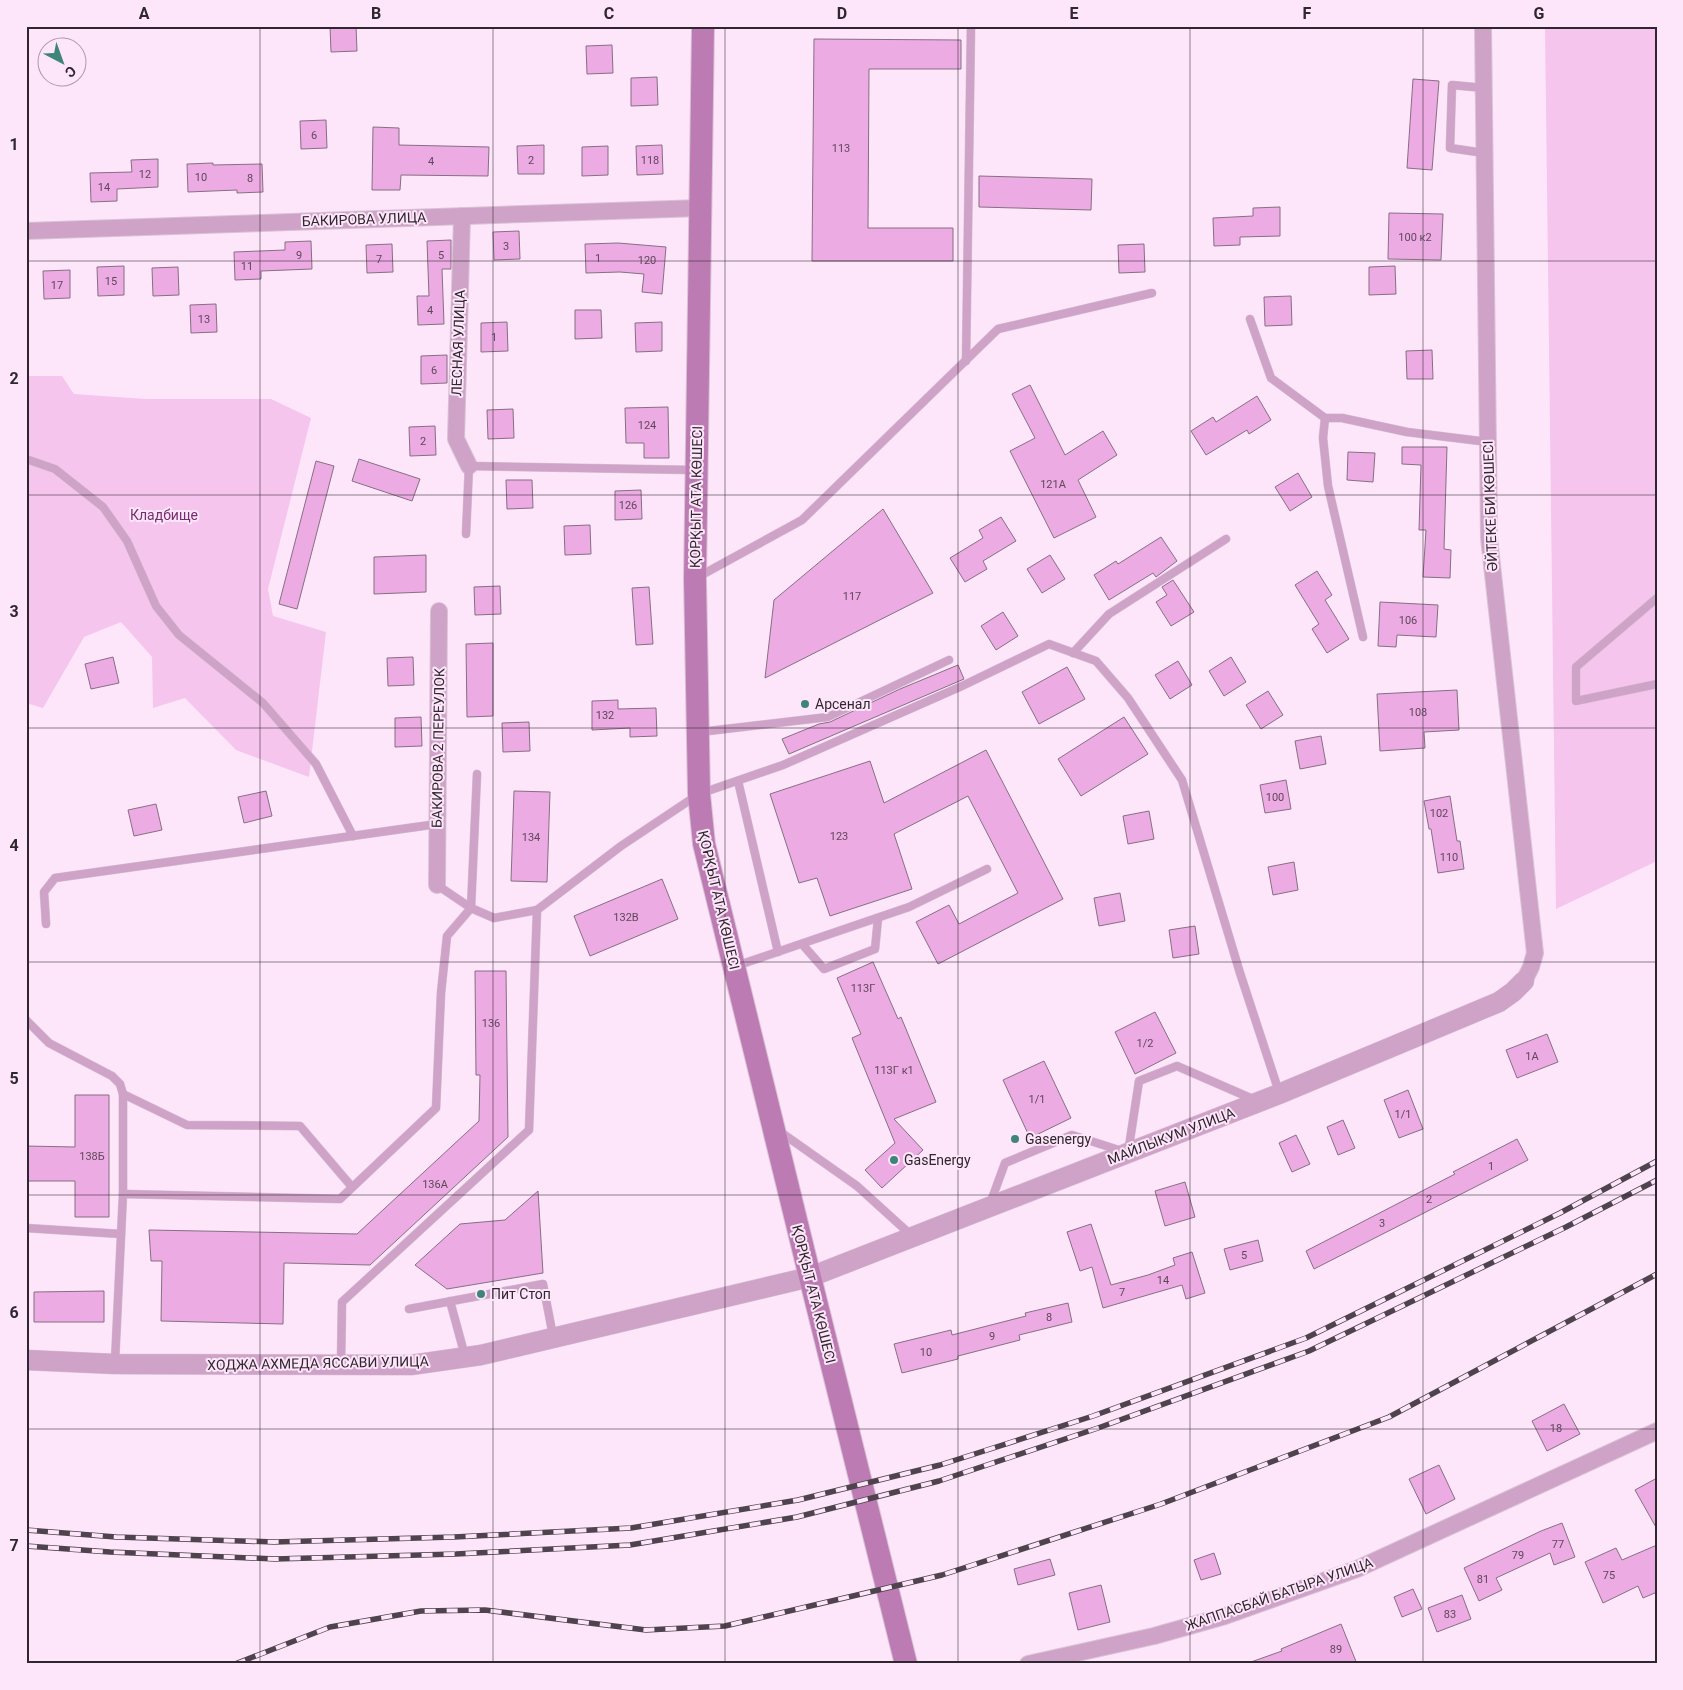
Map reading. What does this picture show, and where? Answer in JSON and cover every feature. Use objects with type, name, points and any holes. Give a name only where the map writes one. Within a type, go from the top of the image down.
[{"type":"main road","name":"ҚОРҚЫТ АТА КӨШЕСІ","points":[[703,26],[695,579],[699,794],[704,844],[906,1664]]},
{"type":"street","name":"ӘЙТЕКЕ БИ КӨШЕСІ","points":[[1483,26],[1489,538],[1535,953],[1532,967],[1524,981]]},
{"type":"street","name":"БАКИРОВА УЛИЦА","points":[[26,231],[701,208]]},
{"type":"street","name":"ЛЕСНАЯ УЛИЦА","points":[[462,216],[456,439],[468,466]]},
{"type":"street","name":"БАКИРОВА 2 ПЕРЕУЛОК","points":[[437,885],[439,611]]},
{"type":"street","name":"МАЙЛЫКУМ УЛИЦА","points":[[810,1277],[1280,1094],[1499,1002],[1524,981]]},
{"type":"street","name":"ХОДЖА АХМЕДА ЯССАВИ УЛИЦА","points":[[26,1360],[115,1364],[411,1364],[481,1355],[810,1277]]},
{"type":"street","name":"ЖАППАСБАЙ БАТЫРА УЛИЦА","points":[[1028,1664],[1154,1636],[1224,1616],[1357,1569],[1657,1431]]},
{"type":"lane","points":[[966,361],[971,26]]},
{"type":"lane","points":[[1484,88],[1452,85],[1450,148],[1484,153]]},
{"type":"lane","points":[[695,579],[802,520],[998,329],[1152,293]]},
{"type":"lane","points":[[1250,319],[1271,378],[1324,418],[1342,418],[1407,432],[1488,442]]},
{"type":"lane","points":[[1324,418],[1328,486],[1363,637]]},
{"type":"lane","points":[[26,459],[55,469],[102,507],[127,541],[156,606],[179,635],[263,703],[316,764],[354,836]]},
{"type":"lane","points":[[466,534],[468,466],[696,470]]},
{"type":"lane","points":[[1073,653],[1109,614],[1226,538]]},
{"type":"lane","points":[[1657,598],[1576,667],[1576,701],[1657,684]]},
{"type":"lane","points":[[437,885],[471,908],[494,918],[537,910],[621,846],[699,794],[783,765],[962,686],[1049,644],[1096,661],[1128,698],[1182,780],[1240,973],[1280,1094]]},
{"type":"lane","points":[[698,732],[828,717],[949,660]]},
{"type":"lane","points":[[123,1194],[340,1199],[436,1108],[441,993],[447,936],[471,908],[477,774]]},
{"type":"lane","points":[[738,781],[778,952]]},
{"type":"lane","points":[[46,924],[44,892],[55,878],[437,824]]},
{"type":"lane","points":[[734,967],[909,908],[987,870]]},
{"type":"lane","points":[[341,1365],[342,1302],[529,1130],[537,910]]},
{"type":"lane","points":[[802,944],[824,969],[875,949],[878,918]]},
{"type":"lane","points":[[26,1020],[49,1043],[112,1076],[120,1084],[123,1094],[123,1194],[115,1364]]},
{"type":"lane","points":[[988,1207],[1005,1163],[1072,1135],[1128,1153],[1139,1081],[1177,1066],[1260,1102]]},
{"type":"lane","points":[[123,1094],[187,1125],[300,1126],[352,1188]]},
{"type":"lane","points":[[773,1127],[857,1186],[913,1236]]},
{"type":"lane","points":[[26,1228],[121,1234]]},
{"type":"lane","points":[[409,1309],[543,1284],[554,1338]]},
{"type":"lane","points":[[450,1301],[465,1358]]},
{"type":"green space","points":[[1545,26],[1657,26],[1657,861],[1556,909]]},
{"type":"green space","name":"Кладбище","points":[[26,376],[62,376],[74,394],[146,399],[271,399],[311,418],[268,589],[273,616],[326,632],[309,777],[236,750],[185,698],[153,708],[152,657],[121,622],[84,637],[43,708],[26,703]]},
{"type":"building","points":[[330,26],[356,26],[357,51],[331,52]]},
{"type":"building","points":[[814,39],[961,40],[961,69],[869,69],[868,228],[953,228],[953,261],[812,261]]},
{"type":"building","points":[[612,45],[613,73],[587,74],[586,46]]},
{"type":"building","points":[[657,77],[658,105],[631,106],[631,78]]},
{"type":"building","points":[[1413,79],[1439,81],[1432,170],[1407,168]]},
{"type":"building","points":[[326,120],[327,148],[301,149],[300,121]]},
{"type":"building","points":[[373,127],[399,128],[399,145],[489,147],[488,176],[401,175],[400,190],[372,190]]},
{"type":"building","points":[[544,145],[544,174],[518,174],[517,146]]},
{"type":"building","points":[[662,145],[663,174],[637,175],[636,146]]},
{"type":"building","points":[[608,146],[608,175],[582,176],[582,147]]},
{"type":"building","points":[[158,159],[158,187],[117,189],[117,201],[91,202],[90,173],[132,172],[131,160]]},
{"type":"building","points":[[213,163],[213,165],[262,164],[263,192],[237,193],[237,190],[188,192],[187,164]]},
{"type":"building","points":[[979,176],[1092,179],[1091,210],[979,207]]},
{"type":"building","points":[[1280,207],[1280,236],[1240,237],[1240,245],[1214,246],[1213,218],[1253,216],[1253,208]]},
{"type":"building","points":[[1389,213],[1443,214],[1441,260],[1388,259]]},
{"type":"building","points":[[519,231],[520,259],[494,260],[493,232]]},
{"type":"building","points":[[451,240],[451,269],[442,269],[444,324],[418,325],[417,296],[429,296],[427,241]]},
{"type":"building","points":[[311,241],[312,269],[261,271],[261,279],[235,280],[234,252],[285,250],[285,242]]},
{"type":"building","points":[[618,243],[666,247],[662,294],[642,292],[644,274],[620,272],[586,273],[585,244]]},
{"type":"building","points":[[392,244],[393,272],[367,273],[366,245]]},
{"type":"building","points":[[1144,244],[1145,272],[1119,273],[1118,245]]},
{"type":"building","points":[[124,266],[124,295],[98,296],[97,267]]},
{"type":"building","points":[[1395,266],[1396,294],[1369,295],[1369,267]]},
{"type":"building","points":[[178,267],[179,295],[153,296],[152,268]]},
{"type":"building","points":[[70,270],[70,298],[44,299],[43,271]]},
{"type":"building","points":[[1291,296],[1292,325],[1265,326],[1264,297]]},
{"type":"building","points":[[216,304],[217,332],[191,333],[190,305]]},
{"type":"building","points":[[575,310],[601,310],[602,338],[575,339]]},
{"type":"building","points":[[507,322],[508,351],[481,352],[481,323]]},
{"type":"building","points":[[662,322],[662,351],[636,352],[635,323]]},
{"type":"building","points":[[1432,350],[1433,379],[1407,379],[1406,351]]},
{"type":"building","points":[[447,355],[447,383],[421,384],[421,356]]},
{"type":"building","points":[[1030,385],[1065,455],[1103,431],[1117,455],[1078,480],[1096,517],[1054,538],[1010,451],[1035,438],[1012,394]]},
{"type":"building","points":[[1257,396],[1271,420],[1249,434],[1247,430],[1206,455],[1191,431],[1213,417],[1216,422]]},
{"type":"building","points":[[668,407],[669,458],[644,458],[644,443],[626,443],[625,408]]},
{"type":"building","points":[[513,409],[514,438],[488,439],[487,410]]},
{"type":"building","points":[[435,426],[436,455],[410,456],[409,427]]},
{"type":"building","points":[[1402,447],[1447,447],[1444,549],[1451,550],[1450,578],[1423,577],[1426,530],[1419,530],[1421,465],[1402,464]]},
{"type":"building","points":[[1348,452],[1375,453],[1373,482],[1347,480]]},
{"type":"building","points":[[359,459],[420,479],[412,501],[352,481]]},
{"type":"building","points":[[316,461],[334,466],[297,609],[279,604]]},
{"type":"building","points":[[1298,473],[1312,497],[1290,511],[1275,487]]},
{"type":"building","points":[[506,480],[532,480],[533,508],[507,509]]},
{"type":"building","points":[[641,490],[642,519],[615,520],[615,491]]},
{"type":"building","points":[[883,509],[933,593],[765,678],[774,600]]},
{"type":"building","points":[[1001,517],[1016,541],[983,561],[987,569],[965,582],[950,558],[983,538],[979,530]]},
{"type":"building","points":[[590,525],[591,554],[565,555],[564,526]]},
{"type":"building","points":[[1161,537],[1177,561],[1156,577],[1153,573],[1109,600],[1094,575],[1116,561],[1118,564]]},
{"type":"building","points":[[426,555],[426,592],[374,594],[374,557]]},
{"type":"building","points":[[1050,555],[1065,579],[1042,593],[1027,569]]},
{"type":"building","points":[[1317,571],[1332,595],[1325,600],[1349,639],[1327,653],[1312,629],[1319,624],[1295,585]]},
{"type":"building","points":[[1173,580],[1194,612],[1171,626],[1156,602],[1167,595],[1162,587]]},
{"type":"building","points":[[500,586],[501,614],[475,615],[474,587]]},
{"type":"building","points":[[649,587],[653,644],[636,645],[632,588]]},
{"type":"building","points":[[1380,602],[1438,605],[1436,637],[1397,635],[1396,647],[1378,646]]},
{"type":"building","points":[[1003,612],[1018,636],[996,650],[981,626]]},
{"type":"building","points":[[493,643],[493,716],[467,717],[466,644]]},
{"type":"building","points":[[113,657],[119,683],[91,689],[85,664]]},
{"type":"building","points":[[413,657],[414,685],[388,686],[387,658]]},
{"type":"building","points":[[1231,657],[1246,682],[1224,696],[1209,671]]},
{"type":"building","points":[[1178,661],[1192,685],[1170,699],[1155,675]]},
{"type":"building","points":[[958,665],[964,679],[789,754],[782,739],[819,724],[830,722],[900,689]]},
{"type":"building","points":[[1067,667],[1085,699],[1039,724],[1022,692]]},
{"type":"building","points":[[1457,690],[1459,730],[1424,732],[1425,748],[1380,751],[1377,694]]},
{"type":"building","points":[[1268,691],[1283,715],[1261,729],[1246,705]]},
{"type":"building","points":[[618,700],[618,709],[656,708],[657,736],[630,737],[630,728],[592,730],[592,701]]},
{"type":"building","points":[[421,717],[422,746],[395,747],[395,718]]},
{"type":"building","points":[[1124,717],[1148,754],[1081,796],[1058,759]]},
{"type":"building","points":[[529,722],[530,751],[503,752],[502,723]]},
{"type":"building","points":[[1321,736],[1326,764],[1300,769],[1295,741]]},
{"type":"building","points":[[986,750],[1063,899],[938,964],[916,922],[949,905],[959,924],[1018,893],[968,796],[894,834],[912,889],[830,916],[817,878],[799,883],[770,794],[870,761],[884,803]]},
{"type":"building","points":[[1286,780],[1291,809],[1265,813],[1260,785]]},
{"type":"building","points":[[266,791],[272,816],[244,823],[238,797]]},
{"type":"building","points":[[514,791],[550,792],[547,882],[511,881]]},
{"type":"building","points":[[1450,796],[1457,841],[1460,841],[1464,869],[1438,873],[1431,829],[1429,829],[1424,801]]},
{"type":"building","points":[[156,804],[162,830],[134,836],[128,810]]},
{"type":"building","points":[[1149,811],[1154,839],[1128,844],[1123,816]]},
{"type":"building","points":[[1294,862],[1298,890],[1273,895],[1268,867]]},
{"type":"building","points":[[662,879],[678,919],[590,956],[574,916]]},
{"type":"building","points":[[1120,893],[1125,921],[1099,926],[1094,898]]},
{"type":"building","points":[[1195,926],[1199,954],[1173,958],[1169,930]]},
{"type":"building","points":[[873,962],[898,1019],[901,1017],[936,1102],[894,1119],[923,1150],[882,1188],[865,1170],[895,1143],[852,1038],[861,1034],[837,978]]},
{"type":"building","points":[[475,971],[506,971],[508,1137],[370,1265],[284,1263],[283,1324],[161,1321],[162,1261],[151,1261],[149,1230],[357,1234],[479,1121],[480,1075],[476,1075]]},
{"type":"building","points":[[1155,1012],[1176,1053],[1135,1074],[1115,1032]]},
{"type":"building","points":[[1547,1034],[1558,1062],[1517,1078],[1506,1050]]},
{"type":"building","points":[[1044,1061],[1071,1118],[1030,1138],[1003,1080]]},
{"type":"building","points":[[1408,1090],[1423,1129],[1399,1138],[1384,1100]]},
{"type":"building","points":[[75,1095],[109,1095],[109,1217],[75,1217],[75,1181],[26,1181],[26,1146],[75,1147]]},
{"type":"building","points":[[1343,1120],[1355,1148],[1338,1155],[1327,1127]]},
{"type":"building","points":[[1296,1135],[1310,1164],[1292,1172],[1279,1143]]},
{"type":"building","points":[[1517,1139],[1528,1160],[1314,1269],[1306,1251],[1455,1174],[1453,1172]]},
{"type":"building","points":[[1185,1182],[1195,1217],[1165,1226],[1155,1191]]},
{"type":"building","points":[[538,1191],[543,1273],[447,1289],[415,1265],[460,1224],[505,1220]]},
{"type":"building","points":[[1091,1224],[1111,1285],[1175,1265],[1173,1258],[1192,1252],[1205,1293],[1186,1299],[1182,1285],[1103,1308],[1092,1267],[1080,1271],[1067,1232]]},
{"type":"building","points":[[1258,1240],[1263,1261],[1230,1270],[1224,1249]]},
{"type":"building","points":[[104,1291],[104,1322],[34,1322],[34,1292]]},
{"type":"building","points":[[1068,1303],[1072,1322],[1019,1335],[1020,1340],[958,1356],[958,1359],[902,1373],[894,1344],[951,1330],[952,1335],[1026,1316],[1025,1313]]},
{"type":"building","points":[[1564,1404],[1580,1434],[1547,1451],[1532,1421]]},
{"type":"building","points":[[1439,1465],[1455,1499],[1426,1514],[1409,1479]]},
{"type":"building","points":[[1657,1478],[1657,1529],[1635,1490]]},
{"type":"building","points":[[1562,1523],[1575,1557],[1554,1565],[1550,1553],[1496,1578],[1502,1590],[1479,1601],[1464,1568]]},
{"type":"building","points":[[1657,1545],[1657,1592],[1643,1598],[1638,1586],[1603,1603],[1585,1562],[1616,1548],[1622,1560]]},
{"type":"building","points":[[1214,1553],[1221,1574],[1201,1580],[1194,1560]]},
{"type":"building","points":[[1050,1559],[1055,1575],[1018,1585],[1014,1569]]},
{"type":"building","points":[[1101,1585],[1110,1622],[1078,1630],[1069,1593]]},
{"type":"building","points":[[1413,1589],[1422,1609],[1402,1617],[1394,1597]]},
{"type":"building","points":[[1462,1595],[1471,1619],[1437,1632],[1428,1608]]},
{"type":"building","points":[[1341,1624],[1357,1664],[1252,1664],[1251,1662],[1282,1651],[1281,1649]]},
{"type":"railway","points":[[26,1530],[116,1537],[274,1542],[454,1537],[631,1528],[798,1500],[940,1465],[1093,1416],[1306,1338],[1560,1213],[1657,1161]]},
{"type":"railway","points":[[26,1546],[110,1552],[275,1559],[456,1554],[630,1545],[797,1517],[939,1481],[1098,1428],[1309,1351],[1566,1227],[1657,1180]]},
{"type":"railway","points":[[235,1664],[330,1627],[421,1611],[485,1610],[646,1630],[725,1626],[942,1575],[1161,1504],[1389,1417],[1657,1274]]},
{"type":"place","name":"Арсенал","points":[[805,704]]},
{"type":"place","name":"Gasenergy","points":[[1015,1139]]},
{"type":"place","name":"GasEnergy","points":[[894,1160]]},
{"type":"place","name":"Пит Стоп","points":[[481,1294]]}]
